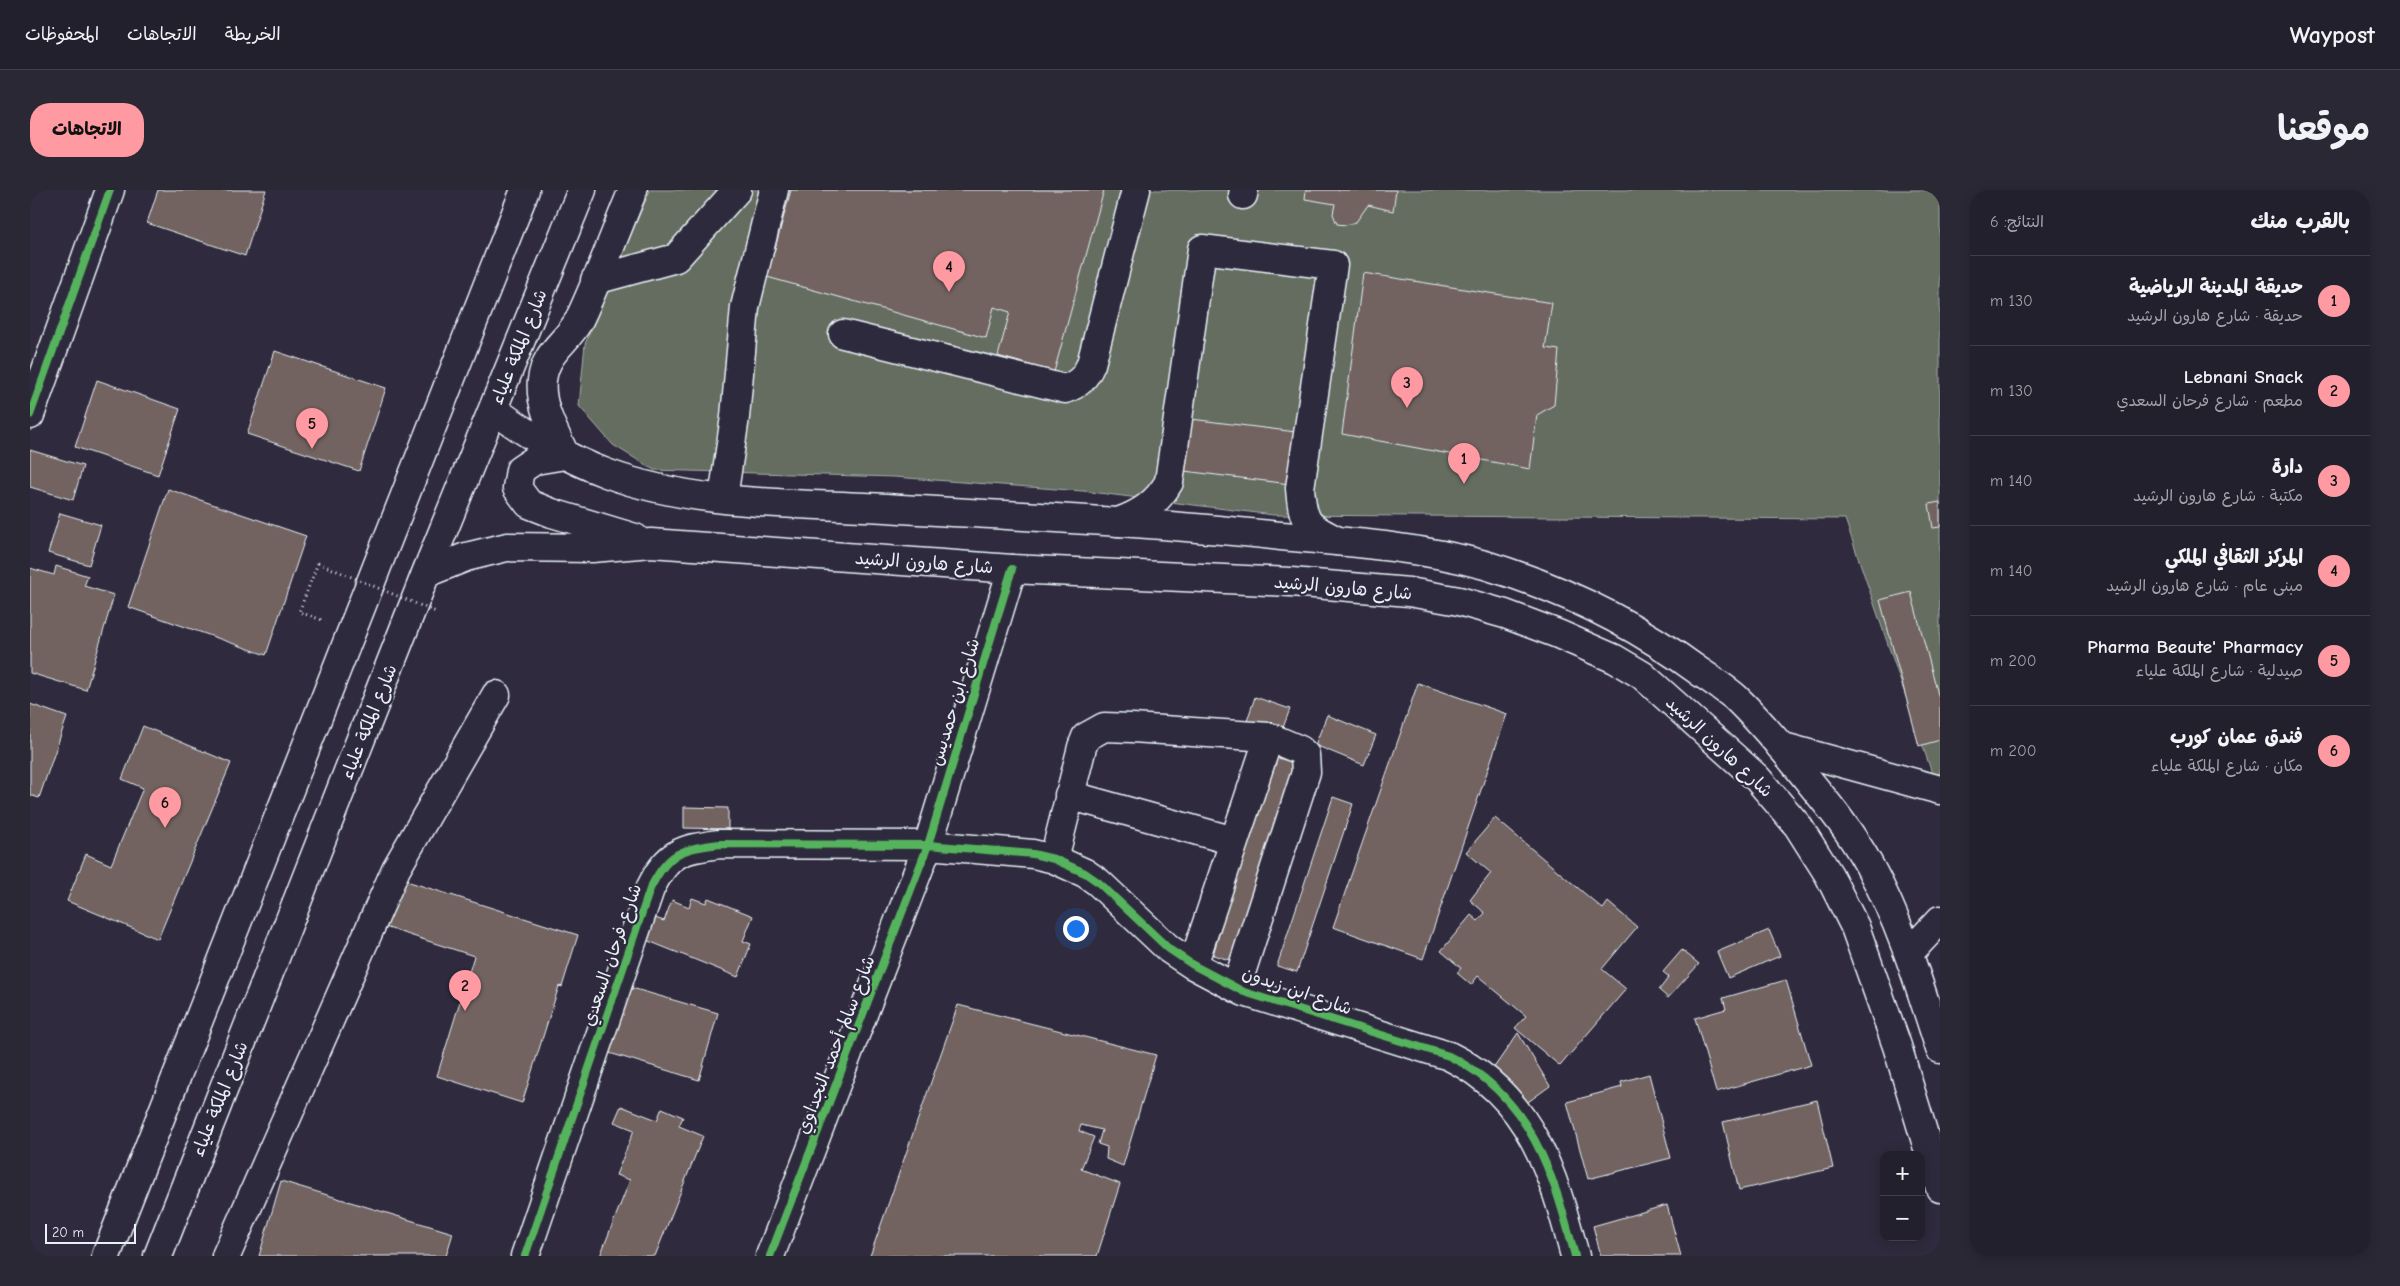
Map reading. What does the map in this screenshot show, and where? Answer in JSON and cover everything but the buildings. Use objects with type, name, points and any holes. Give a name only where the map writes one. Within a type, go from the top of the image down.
[{"type":"main road","points":[[30,415],[110,190]]},
{"type":"main road","points":[[106,1256],[526,190]]},
{"type":"main road","name":"شارع الملكة علياء","points":[[158,1256],[426,573],[582,190]]},
{"type":"main road","points":[[565,456],[548,416],[542,382],[550,355],[578,322],[633,190]]},
{"type":"main road","points":[[595,280],[676,258],[737,190]]},
{"type":"main road","points":[[723,498],[735,417],[745,307],[774,190]]},
{"type":"main road","points":[[843,334],[1065,389],[1073,386],[1084,378],[1090,364],[1136,190]]},
{"type":"main road","points":[[1118,522],[1135,516],[1148,507],[1162,494],[1169,482],[1202,249],[1333,265],[1300,488],[1302,510],[1312,529],[1338,541]]},
{"type":"main road","points":[[494,410],[534,438],[565,456],[608,474],[687,495],[764,502],[1182,526],[1338,541],[1427,553],[1484,565],[1545,586],[1617,619],[1668,648],[1732,694],[1780,746],[1846,825],[1870,866],[1909,953],[1940,1049]]},
{"type":"main road","points":[[565,456],[535,460],[520,470],[517,488],[529,504],[552,513],[651,543]]},
{"type":"main road","name":"شارع هارون الرشيد","points":[[426,573],[466,557],[507,547],[592,548],[651,543],[1012,569],[1291,582],[1409,592],[1459,601],[1504,614],[1558,634],[1615,659],[1642,675],[1756,778],[1798,826],[1830,875],[1855,927],[1897,1046],[1940,1188]]},
{"type":"main road","name":"شارع ابن حمديس","points":[[928,845],[1012,569]]},
{"type":"main road","points":[[226,1256],[396,869],[496,695]]},
{"type":"main road","points":[[1054,859],[1082,747],[1086,737],[1104,727],[1184,730],[1269,737],[1300,750],[1305,755],[1306,772],[1236,988]]},
{"type":"main road","points":[[1192,965],[1269,737]]},
{"type":"main road","points":[[1780,746],[1940,790]]},
{"type":"main road","points":[[1069,795],[1234,841]]},
{"type":"main road","name":"شارع فرحان السعدي","points":[[525,1256],[643,908],[661,868],[676,855],[696,847],[720,844],[928,845]]},
{"type":"main road","name":"شارع ابن زيدون","points":[[928,845],[1033,854],[1054,859],[1085,873],[1098,882],[1153,936],[1192,965],[1236,988],[1449,1056],[1469,1066],[1488,1079],[1517,1110],[1540,1148],[1558,1195],[1575,1256]]},
{"type":"main road","name":"شارع سالم أحمد النجداوي","points":[[770,1256],[928,845]]},
{"type":"main road","points":[[1855,927],[1888,904]]},
{"type":"main road","points":[[1909,953],[1940,920]]},
{"type":"path","points":[[300,612],[318,563],[436,612]]},
{"type":"shaded area","points":[[650,190],[1940,190],[1940,774],[1932,773],[1845,519],[1273,515],[1083,491],[894,477],[654,470],[613,445],[579,406],[585,344]]},
{"type":"cycle path","points":[[30,415],[110,190]]},
{"type":"cycle path","points":[[770,1256],[928,845],[1012,569]]},
{"type":"cycle path","points":[[525,1256],[650,889],[663,867],[677,854],[695,848],[720,844],[928,845],[1033,854],[1054,859],[1085,873],[1098,882],[1169,949],[1193,965],[1244,992],[1449,1056],[1477,1073],[1500,1092],[1519,1115],[1534,1140],[1558,1195],[1575,1256]]},
{"type":"place","name":"المركز الثقافي الملكي","points":[[949,292]]},
{"type":"place","name":"دارة","points":[[1407,408]]},
{"type":"place","name":"Pharma Beaute' Pharmacy","points":[[312,449]]},
{"type":"place","name":"حديقة المدينة الرياضية","points":[[1464,484]]},
{"type":"place","name":"فندق عمان كورب","points":[[165,828]]},
{"type":"place","name":"Lebnani Snack","points":[[465,1011]]}]
